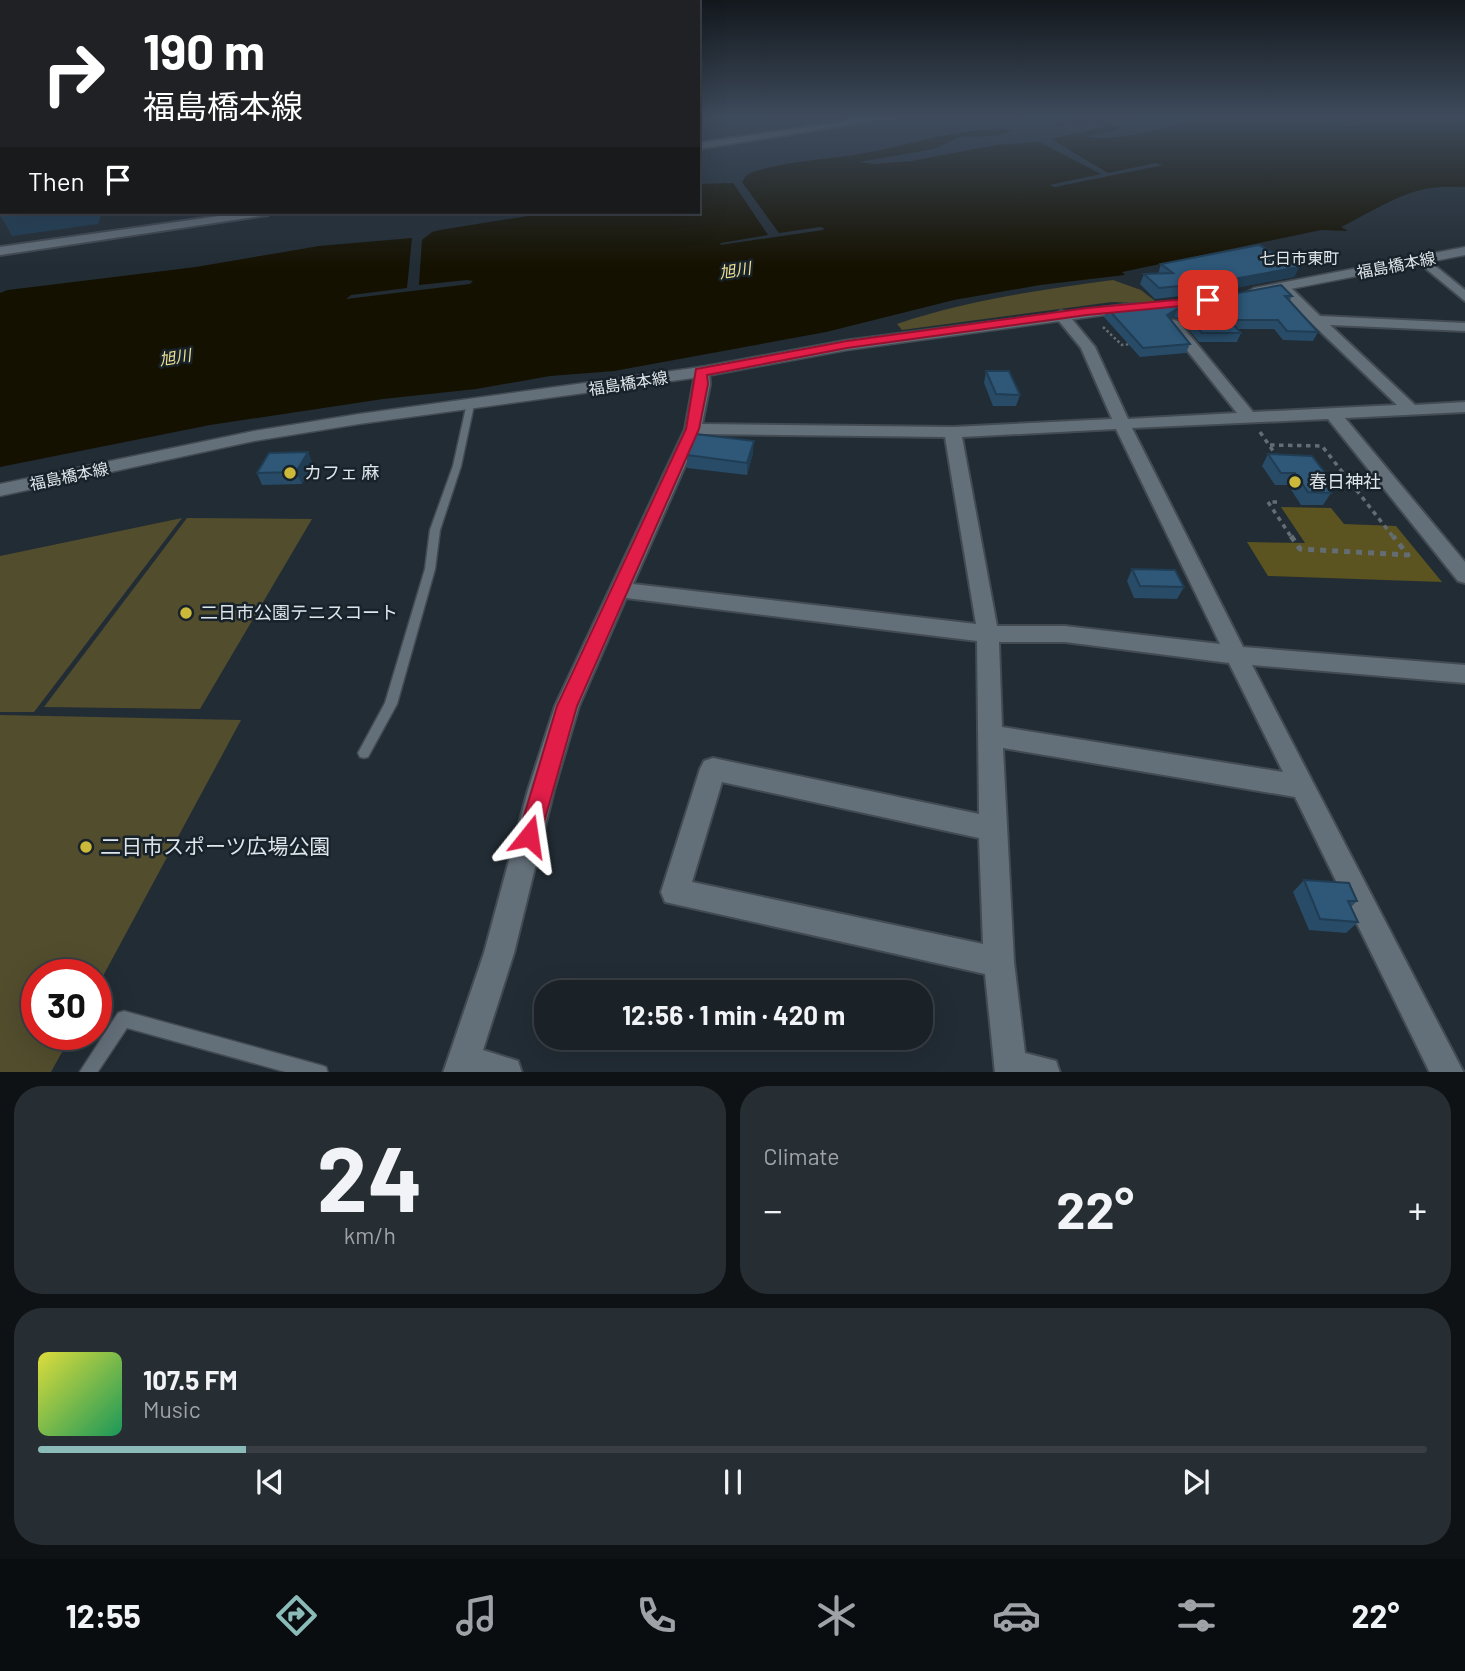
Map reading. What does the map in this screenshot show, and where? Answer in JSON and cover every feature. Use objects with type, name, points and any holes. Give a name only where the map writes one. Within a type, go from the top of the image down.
[{"type":"main road","name":"福島橋本線","points":[[1238,295],[1465,251]]},
{"type":"main road","name":"福島橋本線","points":[[0,490],[254,436],[701,372],[847,345],[1061,315],[1149,307]]},
{"type":"street","points":[[0,248],[219,214]]},
{"type":"street","points":[[0,248],[253,214]]},
{"type":"street","points":[[1423,260],[1465,297]]},
{"type":"street","points":[[1282,287],[1411,410]]},
{"type":"street","points":[[1061,315],[1088,348],[1123,426],[1236,655],[1447,1072]]},
{"type":"street","points":[[1317,320],[1465,327]]},
{"type":"street","points":[[1173,324],[1249,418]]},
{"type":"street","points":[[498,1072],[461,1067],[499,953],[541,790],[567,706],[692,429],[702,384],[701,372]]},
{"type":"street","points":[[692,429],[953,432],[1123,426],[1465,407]]},
{"type":"street","points":[[1333,414],[1465,576]]},
{"type":"street","points":[[953,432],[988,634],[992,829],[999,962],[1010,1069],[1036,1072]]},
{"type":"street","points":[[620,590],[988,634],[1065,634],[1236,655],[1465,674]]},
{"type":"street","points":[[991,736],[1304,787]]},
{"type":"street","points":[[992,829],[713,769],[675,892],[999,962]]},
{"type":"lane","points":[[364,753],[391,704],[430,569],[435,530],[457,466],[470,405]]},
{"type":"lane","points":[[88,1072],[124,1019],[316,1072]]},
{"type":"path","points":[[1087,312],[1122,345],[1135,344]]},
{"type":"path","points":[[1249,418],[1278,458]]},
{"type":"path","points":[[1270,445],[1322,446],[1408,555],[1300,549],[1268,502],[1277,502]]},
{"type":"shaded area","points":[[1113,280],[1141,290],[1159,304],[1112,302],[902,330],[897,324],[977,302]]},
{"type":"shaded area","points":[[1281,507],[1331,508],[1344,524],[1396,526],[1442,582],[1268,576],[1247,542],[1305,543]]},
{"type":"shaded area","points":[[182,518],[34,712],[0,712],[0,556]]},
{"type":"shaded area","name":"二日市公園テニスコート","points":[[187,518],[312,519],[200,709],[44,707]]},
{"type":"shaded area","name":"二日市スポーツ広場公園","points":[[0,715],[241,720],[112,959],[21,959],[21,1050],[63,1050],[51,1072],[0,1072]]},
{"type":"water","name":"旭川","points":[[771,167],[1087,167],[1101,174],[1049,185],[1055,187],[1153,167],[1465,167],[1465,187],[1436,187],[1409,194],[1341,227],[1348,231],[1321,230],[1122,272],[1125,275],[1040,285],[954,300],[826,332],[614,371],[550,376],[476,389],[383,399],[210,425],[0,467],[0,293],[8,290],[196,267],[319,246],[412,238],[407,288],[351,295],[346,299],[470,284],[473,281],[419,285],[422,240],[432,232],[540,214],[700,214],[700,184],[733,183],[768,235],[720,245],[823,230],[824,228],[820,227],[779,233],[742,182],[751,173]]},
{"type":"water","points":[[1098,167],[1137,167],[1108,173]]},
{"type":"building","points":[[1259,245],[1299,267],[1212,283],[1159,288],[1144,274],[1173,273],[1161,264]]},
{"type":"building","points":[[1281,285],[1292,296],[1285,296],[1318,332],[1287,331],[1278,320],[1229,320],[1241,333],[1202,333],[1183,311],[1177,309],[1167,315],[1190,344],[1143,348],[1107,308],[1212,298]]},
{"type":"building","points":[[986,371],[1009,371],[1020,395],[996,394]]},
{"type":"building","points":[[696,434],[754,441],[747,463],[687,455]]},
{"type":"building","points":[[308,452],[296,472],[257,473],[269,453]]},
{"type":"building","points":[[1268,454],[1312,456],[1333,483],[1323,482],[1331,493],[1308,492],[1295,473],[1281,473]]},
{"type":"building","points":[[1132,569],[1175,570],[1184,587],[1140,586]]},
{"type":"building","points":[[1304,880],[1349,883],[1357,901],[1348,901],[1358,922],[1320,919]]},
{"type":"place","name":"カフェ 麻","points":[[290,473]]},
{"type":"place","name":"春日神社","points":[[1295,482]]},
{"type":"place","name":"二日市公園テニスコート","points":[[186,613]]},
{"type":"place","name":"二日市スポーツ広場公園","points":[[86,847]]},
{"type":"district","name":"七日市東町","points":[[1299,258]]},
{"type":"route","points":[[529,836],[567,706],[692,429],[702,384],[701,372],[847,345],[1087,312],[1208,300]]}]
